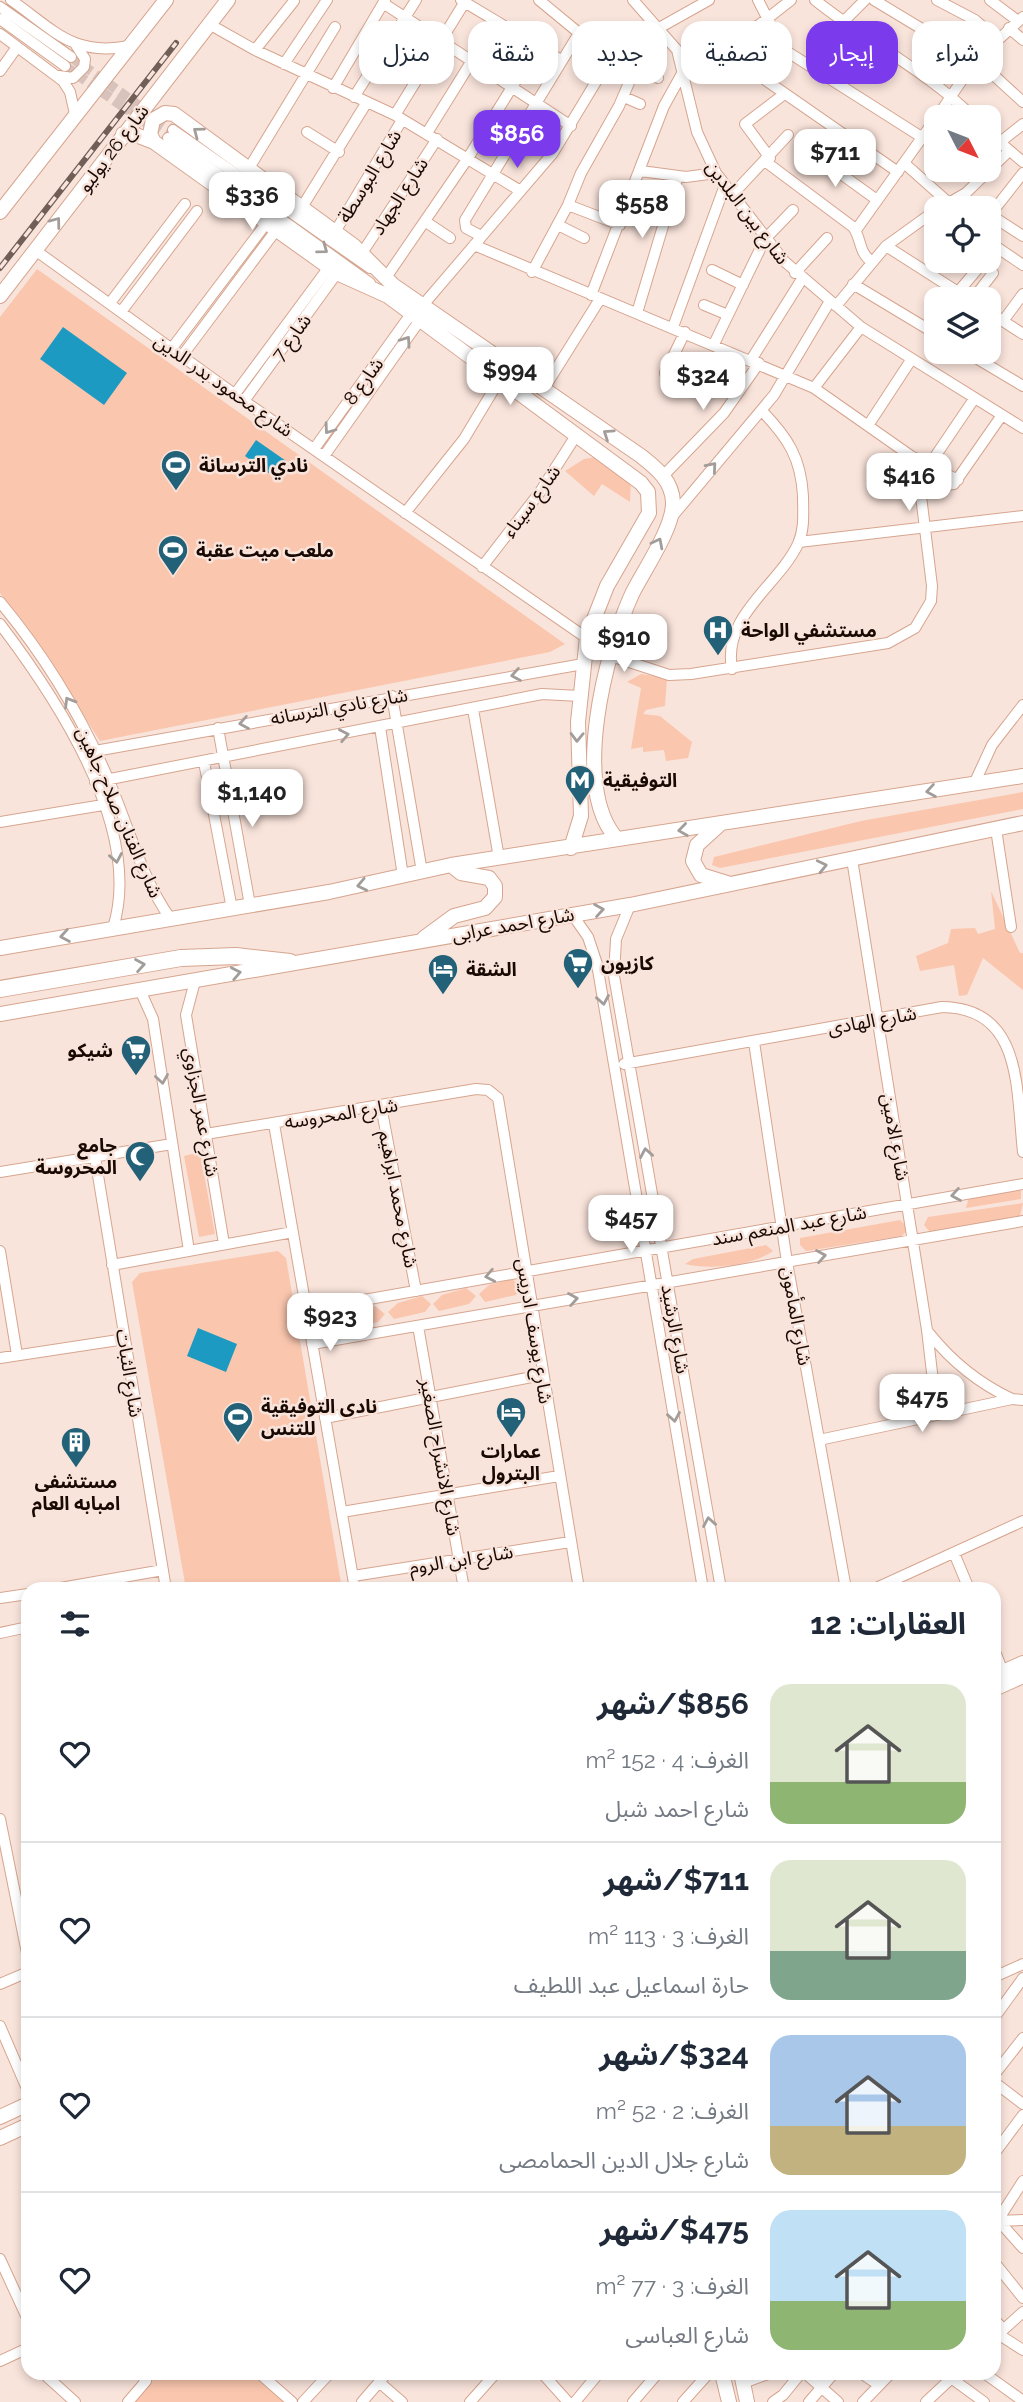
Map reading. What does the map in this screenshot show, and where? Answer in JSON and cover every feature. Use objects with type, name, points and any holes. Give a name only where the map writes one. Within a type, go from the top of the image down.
[{"type":"highway","points":[[0,989],[209,956],[290,962]]},
{"type":"main road","points":[[0,212],[166,0]]},
{"type":"main road","name":"شارع 26 يوليو","points":[[0,296],[228,0]]},
{"type":"main road","points":[[571,848],[581,816],[577,748],[587,637],[598,604],[649,513],[648,492],[578,434],[500,379],[418,313],[362,253],[174,114],[165,113],[153,120],[150,134],[165,137],[272,225],[333,270],[418,313],[543,390],[641,456],[664,475],[673,502],[670,521],[643,572],[617,631],[595,746],[599,809],[617,839]]},
{"type":"main road","points":[[123,134],[165,137]]},
{"type":"main road","points":[[628,473],[641,456]]},
{"type":"main road","points":[[621,561],[643,572]]},
{"type":"main road","points":[[0,948],[232,909],[451,865],[1023,776]]},
{"type":"main road","name":"شارع احمد عرابى","points":[[0,1014],[630,905],[1023,823]]},
{"type":"main road","points":[[719,825],[697,845],[693,861],[701,875],[735,885]]},
{"type":"main road","points":[[423,939],[454,916],[485,908],[495,897],[495,886],[489,878],[467,875],[451,865]]},
{"type":"main road","points":[[1001,1673],[1023,1663]]},
{"type":"main road","points":[[1001,1686],[1023,1676]]},
{"type":"main road","points":[[0,2117],[21,2107]]},
{"type":"main road","points":[[0,2138],[21,2128]]},
{"type":"main road","points":[[724,2380],[729,2402]]},
{"type":"main road","points":[[742,2380],[747,2402]]},
{"type":"street","points":[[10,0],[76,45],[106,51],[129,46]]},
{"type":"street","points":[[284,64],[327,0]]},
{"type":"street","points":[[354,97],[416,0]]},
{"type":"street","points":[[539,0],[577,29],[577,37],[464,224],[477,240],[532,272],[673,327],[814,388],[911,456],[958,480]]},
{"type":"street","name":"شارع بين البلدين","points":[[633,0],[652,21]]},
{"type":"street","points":[[667,24],[709,0]]},
{"type":"street","points":[[758,0],[767,20],[790,0]]},
{"type":"street","points":[[815,0],[842,21]]},
{"type":"street","points":[[844,21],[865,0]]},
{"type":"street","points":[[874,0],[912,23]]},
{"type":"street","points":[[937,0],[976,21]]},
{"type":"street","points":[[990,0],[1017,22],[1023,40]]},
{"type":"street","points":[[255,50],[294,1]]},
{"type":"street","points":[[464,1],[494,21]]},
{"type":"street","name":"شارع البوسطة","points":[[452,21],[464,1]]},
{"type":"street","points":[[333,88],[384,2],[409,21]]},
{"type":"street","points":[[0,7],[68,62],[0,19]]},
{"type":"street","points":[[1003,35],[1017,22]]},
{"type":"street","points":[[209,24],[255,50],[399,118],[519,190]]},
{"type":"street","points":[[249,169],[335,27]]},
{"type":"street","points":[[0,49],[4,36],[57,75],[70,92],[75,114]]},
{"type":"street","name":"شارع بين البلدين","points":[[667,41],[681,62]]},
{"type":"street","points":[[57,75],[73,78],[84,67],[85,59],[76,45]]},
{"type":"street","points":[[0,71],[17,47]]},
{"type":"street","points":[[792,55],[923,138],[856,230]]},
{"type":"street","points":[[898,59],[961,105]]},
{"type":"street","name":"شارع الجهاد","points":[[362,253],[432,136],[468,69]]},
{"type":"street","points":[[543,390],[596,297],[664,106],[681,69]]},
{"type":"street","name":"شارع البوسطة","points":[[335,232],[417,84]]},
{"type":"street","points":[[505,84],[571,126]]},
{"type":"street","points":[[165,137],[386,279],[468,158],[514,84]]},
{"type":"street","name":"شارع 8","points":[[319,453],[418,313],[571,126],[596,84]]},
{"type":"street","points":[[532,272],[629,84]]},
{"type":"street","name":"شارع بين البلدين","points":[[687,84],[697,132],[716,173],[765,239],[798,276],[861,327],[1023,428]]},
{"type":"street","points":[[768,84],[901,167],[931,196]]},
{"type":"street","points":[[947,105],[960,84]]},
{"type":"street","points":[[1002,84],[1023,102]]},
{"type":"street","points":[[783,95],[745,124],[768,160],[856,230],[860,251],[872,262]]},
{"type":"street","points":[[624,97],[640,104]]},
{"type":"street","points":[[302,207],[339,152],[367,103]]},
{"type":"street","points":[[1001,141],[1023,124]]},
{"type":"street","points":[[307,132],[339,152]]},
{"type":"street","points":[[732,195],[789,135]]},
{"type":"street","points":[[165,137],[388,296]]},
{"type":"street","points":[[1001,145],[1022,160]]},
{"type":"street","points":[[1001,157],[1009,151]]},
{"type":"street","points":[[812,153],[877,200]]},
{"type":"street","points":[[641,171],[678,176],[716,173]]},
{"type":"street","points":[[1001,200],[1023,173]]},
{"type":"street","points":[[637,313],[678,176]]},
{"type":"street","points":[[962,196],[972,182]]},
{"type":"street","points":[[673,327],[724,185]]},
{"type":"street","points":[[110,303],[186,204]]},
{"type":"street","points":[[568,205],[620,225]]},
{"type":"street","points":[[714,344],[765,239],[793,210]]},
{"type":"street","points":[[121,312],[197,211]]},
{"type":"street","points":[[670,521],[762,411],[833,303],[886,246],[924,220]]},
{"type":"street","points":[[426,222],[450,238]]},
{"type":"street","points":[[1001,222],[1023,236]]},
{"type":"street","points":[[172,348],[272,225]]},
{"type":"street","points":[[182,356],[272,225]]},
{"type":"street","points":[[558,225],[584,238]]},
{"type":"street","points":[[664,475],[724,413],[755,361],[798,276],[827,238]]},
{"type":"street","points":[[886,246],[949,287]]},
{"type":"street","name":"شارع محمود بدر الدين","points":[[35,250],[319,453],[611,655],[669,675],[733,670],[888,643],[902,638],[925,616],[931,601],[932,586],[920,488],[911,456]]},
{"type":"street","points":[[1001,251],[1023,265]]},
{"type":"street","name":"شارع 7","points":[[240,397],[333,270]]},
{"type":"street","points":[[712,270],[743,285]]},
{"type":"street","points":[[961,287],[974,273]]},
{"type":"street","points":[[981,287],[993,273]]},
{"type":"street","points":[[853,284],[924,327]]},
{"type":"street","points":[[1023,295],[1003,321],[1023,334]]},
{"type":"street","points":[[704,305],[728,316]]},
{"type":"street","points":[[814,388],[861,327]]},
{"type":"street","points":[[664,373],[685,332]]},
{"type":"street","points":[[869,424],[911,360]]},
{"type":"street","points":[[986,364],[1023,386]]},
{"type":"street","points":[[405,513],[464,439],[500,379]]},
{"type":"street","points":[[930,464],[974,399]]},
{"type":"street","points":[[733,670],[730,657],[737,628],[799,542],[804,516],[797,457],[785,435],[762,411]]},
{"type":"street","points":[[920,488],[950,486],[958,480],[1002,415]]},
{"type":"street","name":"شارع سيناء","points":[[482,567],[540,492],[578,434]]},
{"type":"street","points":[[799,542],[1023,516]]},
{"type":"street","name":"شارع الفنان صلاح جاهين","points":[[0,602],[52,673],[95,751],[108,777],[149,885],[170,918]]},
{"type":"street","name":"شارع الفنان صلاح جاهين","points":[[0,624],[65,721],[95,782],[112,835],[120,881],[113,928]]},
{"type":"street","name":"شارع نادي الترسانه","points":[[95,751],[583,663]]},
{"type":"street","points":[[40,680],[52,673]]},
{"type":"street","name":"شارع نادي الترسانه","points":[[95,782],[108,777],[223,758],[542,694],[580,696]]},
{"type":"street","points":[[392,696],[422,872]]},
{"type":"street","points":[[974,784],[992,745],[1023,705]]},
{"type":"street","points":[[473,709],[499,858]]},
{"type":"street","points":[[380,727],[403,876]]},
{"type":"street","points":[[218,728],[250,905]]},
{"type":"street","points":[[204,761],[232,909]]},
{"type":"street","points":[[0,822],[103,805]]},
{"type":"street","points":[[996,829],[1011,927]]},
{"type":"street","name":"شارع الامين","points":[[852,859],[908,1204],[937,1415]]},
{"type":"street","name":"شارع الرشيد","points":[[630,905],[619,927],[613,963],[720,1582]]},
{"type":"street","name":"شارع الرشيد","points":[[572,915],[588,937],[595,957],[702,1582]]},
{"type":"street","name":"شارع عمر الجزاوي","points":[[195,981],[186,1015],[224,1244]]},
{"type":"street","name":"شارع عمر الجزاوي","points":[[140,990],[153,1019],[189,1251]]},
{"type":"street","name":"شارع الهادى","points":[[614,1065],[942,1007],[963,1008],[984,1015],[1000,1029],[1011,1047],[1023,1152]]},
{"type":"street","name":"شارع المأمون","points":[[754,1042],[787,1262],[845,1582]]},
{"type":"street","name":"شارع المحروسه","points":[[206,1135],[475,1089]]},
{"type":"street","name":"شارع يوسف ادريس","points":[[475,1089],[488,1090],[501,1104],[525,1269],[578,1582]]},
{"type":"street","name":"شارع محمد ابراهيم","points":[[381,1107],[416,1291]]},
{"type":"street","points":[[274,1124],[354,1582]]},
{"type":"street","points":[[0,1172],[172,1144]]},
{"type":"street","name":"شارع الثبات","points":[[95,1157],[165,1582]]},
{"type":"street","name":"شارع عبد المنعم سند","points":[[307,1310],[525,1269],[663,1248],[1023,1184]]},
{"type":"street","name":"شارع عبد المنعم سند","points":[[312,1344],[1023,1221]]},
{"type":"street","points":[[113,1265],[293,1232]]},
{"type":"street","points":[[0,1251],[16,1355]]},
{"type":"street","name":"شارع الانشراح الصغير","points":[[418,1326],[463,1582]]},
{"type":"street","points":[[927,1330],[973,1378],[1017,1399]]},
{"type":"street","points":[[0,1358],[125,1339]]},
{"type":"street","points":[[325,1418],[542,1375]]},
{"type":"street","points":[[819,1440],[1017,1399]]},
{"type":"street","points":[[342,1512],[559,1476]]},
{"type":"street","points":[[890,1582],[1023,1521]]},
{"type":"street","name":"شارع ابن الروم","points":[[353,1576],[570,1542]]},
{"type":"street","points":[[954,1553],[966,1582]]},
{"type":"street","points":[[98,1582],[163,1570]]},
{"type":"street","points":[[0,1598],[21,1595]]},
{"type":"street","points":[[0,1633],[21,1629]]},
{"type":"street","points":[[0,1819],[21,1923]]},
{"type":"street","points":[[1001,1974],[1023,1964]]},
{"type":"street","points":[[0,1984],[21,1975]]},
{"type":"street","points":[[1001,2008],[1023,1978]]},
{"type":"street","points":[[0,2026],[21,2075]]},
{"type":"street","points":[[1001,2066],[1023,2038]]},
{"type":"street","points":[[1001,2087],[1023,2104]]},
{"type":"street","points":[[1001,2145],[1023,2115]]},
{"type":"street","points":[[1001,2213],[1023,2181]]},
{"type":"street","points":[[1001,2220],[1023,2220]]},
{"type":"street","points":[[1001,2225],[1023,2248]]},
{"type":"street","points":[[0,2259],[21,2305]]},
{"type":"street","points":[[1001,2271],[1023,2298]]},
{"type":"street","points":[[1001,2331],[1023,2312]]},
{"type":"street","points":[[1001,2336],[1023,2350]]},
{"type":"street","points":[[0,2361],[21,2354]]},
{"type":"street","points":[[51,2380],[75,2402]]},
{"type":"street","points":[[128,2402],[145,2380]]},
{"type":"street","points":[[267,2380],[292,2402]]},
{"type":"street","points":[[303,2402],[323,2380]]},
{"type":"street","points":[[362,2402],[380,2380]]},
{"type":"street","points":[[385,2380],[402,2402]]},
{"type":"street","points":[[470,2402],[490,2380]]},
{"type":"street","points":[[548,2380],[568,2402]]},
{"type":"street","points":[[575,2402],[593,2380]]},
{"type":"street","points":[[633,2402],[652,2380]]},
{"type":"street","points":[[683,2402],[703,2380]]},
{"type":"street","points":[[773,2402],[797,2380]]},
{"type":"street","points":[[811,2380],[838,2402]]},
{"type":"street","points":[[809,2402],[828,2380]]},
{"type":"street","points":[[871,2380],[878,2385]]},
{"type":"street","points":[[863,2402],[883,2380]]},
{"type":"street","points":[[926,2402],[949,2380]]},
{"type":"street","points":[[960,2380],[979,2401]]},
{"type":"street","points":[[994,2380],[1023,2401]]},
{"type":"shaded area","name":"نادي الترسانة","points":[[37,269],[565,644],[550,652],[100,741],[23,622],[0,593],[0,317]]},
{"type":"shaded area","points":[[602,456],[631,479],[630,502],[602,484],[594,496],[565,471],[584,459]]},
{"type":"shaded area","points":[[641,674],[667,678],[665,706],[646,710],[643,714],[660,716],[692,742],[688,758],[666,761],[664,750],[643,752],[643,747],[631,749],[641,688],[627,682]]},
{"type":"shaded area","points":[[1023,792],[1023,809],[720,868],[712,865],[714,857],[861,821]]},
{"type":"shaded area","points":[[991,891],[1020,953],[1023,953],[1023,990],[983,958],[967,995],[959,996],[954,965],[920,971],[916,956],[948,943],[951,929],[975,928],[978,934],[995,929]]},
{"type":"shaded area","points":[[200,1152],[215,1234],[199,1237],[184,1156]]},
{"type":"shaded area","points":[[1021,1188],[1021,1199],[966,1208],[969,1197]]},
{"type":"shaded area","points":[[1023,1203],[1020,1216],[930,1232],[924,1225],[928,1217]]},
{"type":"shaded area","points":[[900,1220],[909,1228],[902,1236],[806,1251],[800,1245],[800,1238]]},
{"type":"shaded area","points":[[766,1245],[773,1251],[742,1263],[718,1266],[685,1264],[693,1259]]},
{"type":"shaded area","name":"نادى التوفيقية للتنس","points":[[278,1251],[286,1258],[341,1582],[185,1582],[132,1282],[140,1273]]},
{"type":"shaded area","points":[[512,1279],[522,1287],[516,1295],[485,1302],[479,1294],[489,1285]]},
{"type":"shaded area","points":[[466,1288],[476,1296],[469,1304],[439,1311],[433,1304],[442,1295]]},
{"type":"shaded area","points":[[422,1296],[431,1304],[425,1312],[394,1319],[388,1312],[398,1303]]},
{"type":"shaded area","points":[[375,1306],[385,1314],[378,1322],[348,1329],[338,1319],[341,1310]]},
{"type":"shaded area","points":[[141,2380],[266,2380],[291,2402],[130,2402]]},
{"type":"water","points":[[63,327],[127,373],[104,405],[40,359]]},
{"type":"water","points":[[256,440],[289,463],[277,479],[245,456]]},
{"type":"water","points":[[198,1328],[237,1344],[226,1372],[187,1356]]},
{"type":"tunnel","points":[[71,57],[173,130]]},
{"type":"tunnel","points":[[65,66],[168,138]]},
{"type":"railway","points":[[0,268],[176,43]]},
{"type":"place","name":"نادي الترسانة","points":[[176,492]]},
{"type":"place","name":"ملعب ميت عقبة","points":[[173,577]]},
{"type":"place","name":"مستشفي الواحة","points":[[718,657]]},
{"type":"place","name":"التوفيقية","points":[[580,807]]},
{"type":"place","name":"كازيون","points":[[578,990]]},
{"type":"place","name":"الشقة","points":[[443,996]]},
{"type":"place","name":"شيكو","points":[[136,1077]]},
{"type":"place","name":"جامع المحروسة","points":[[140,1183]]},
{"type":"place","name":"عمارات البترول","points":[[511,1439]]},
{"type":"place","name":"نادى التوفيقية للتنس","points":[[238,1444]]},
{"type":"place","name":"مستشفى امبابه العام","points":[[76,1469]]}]
